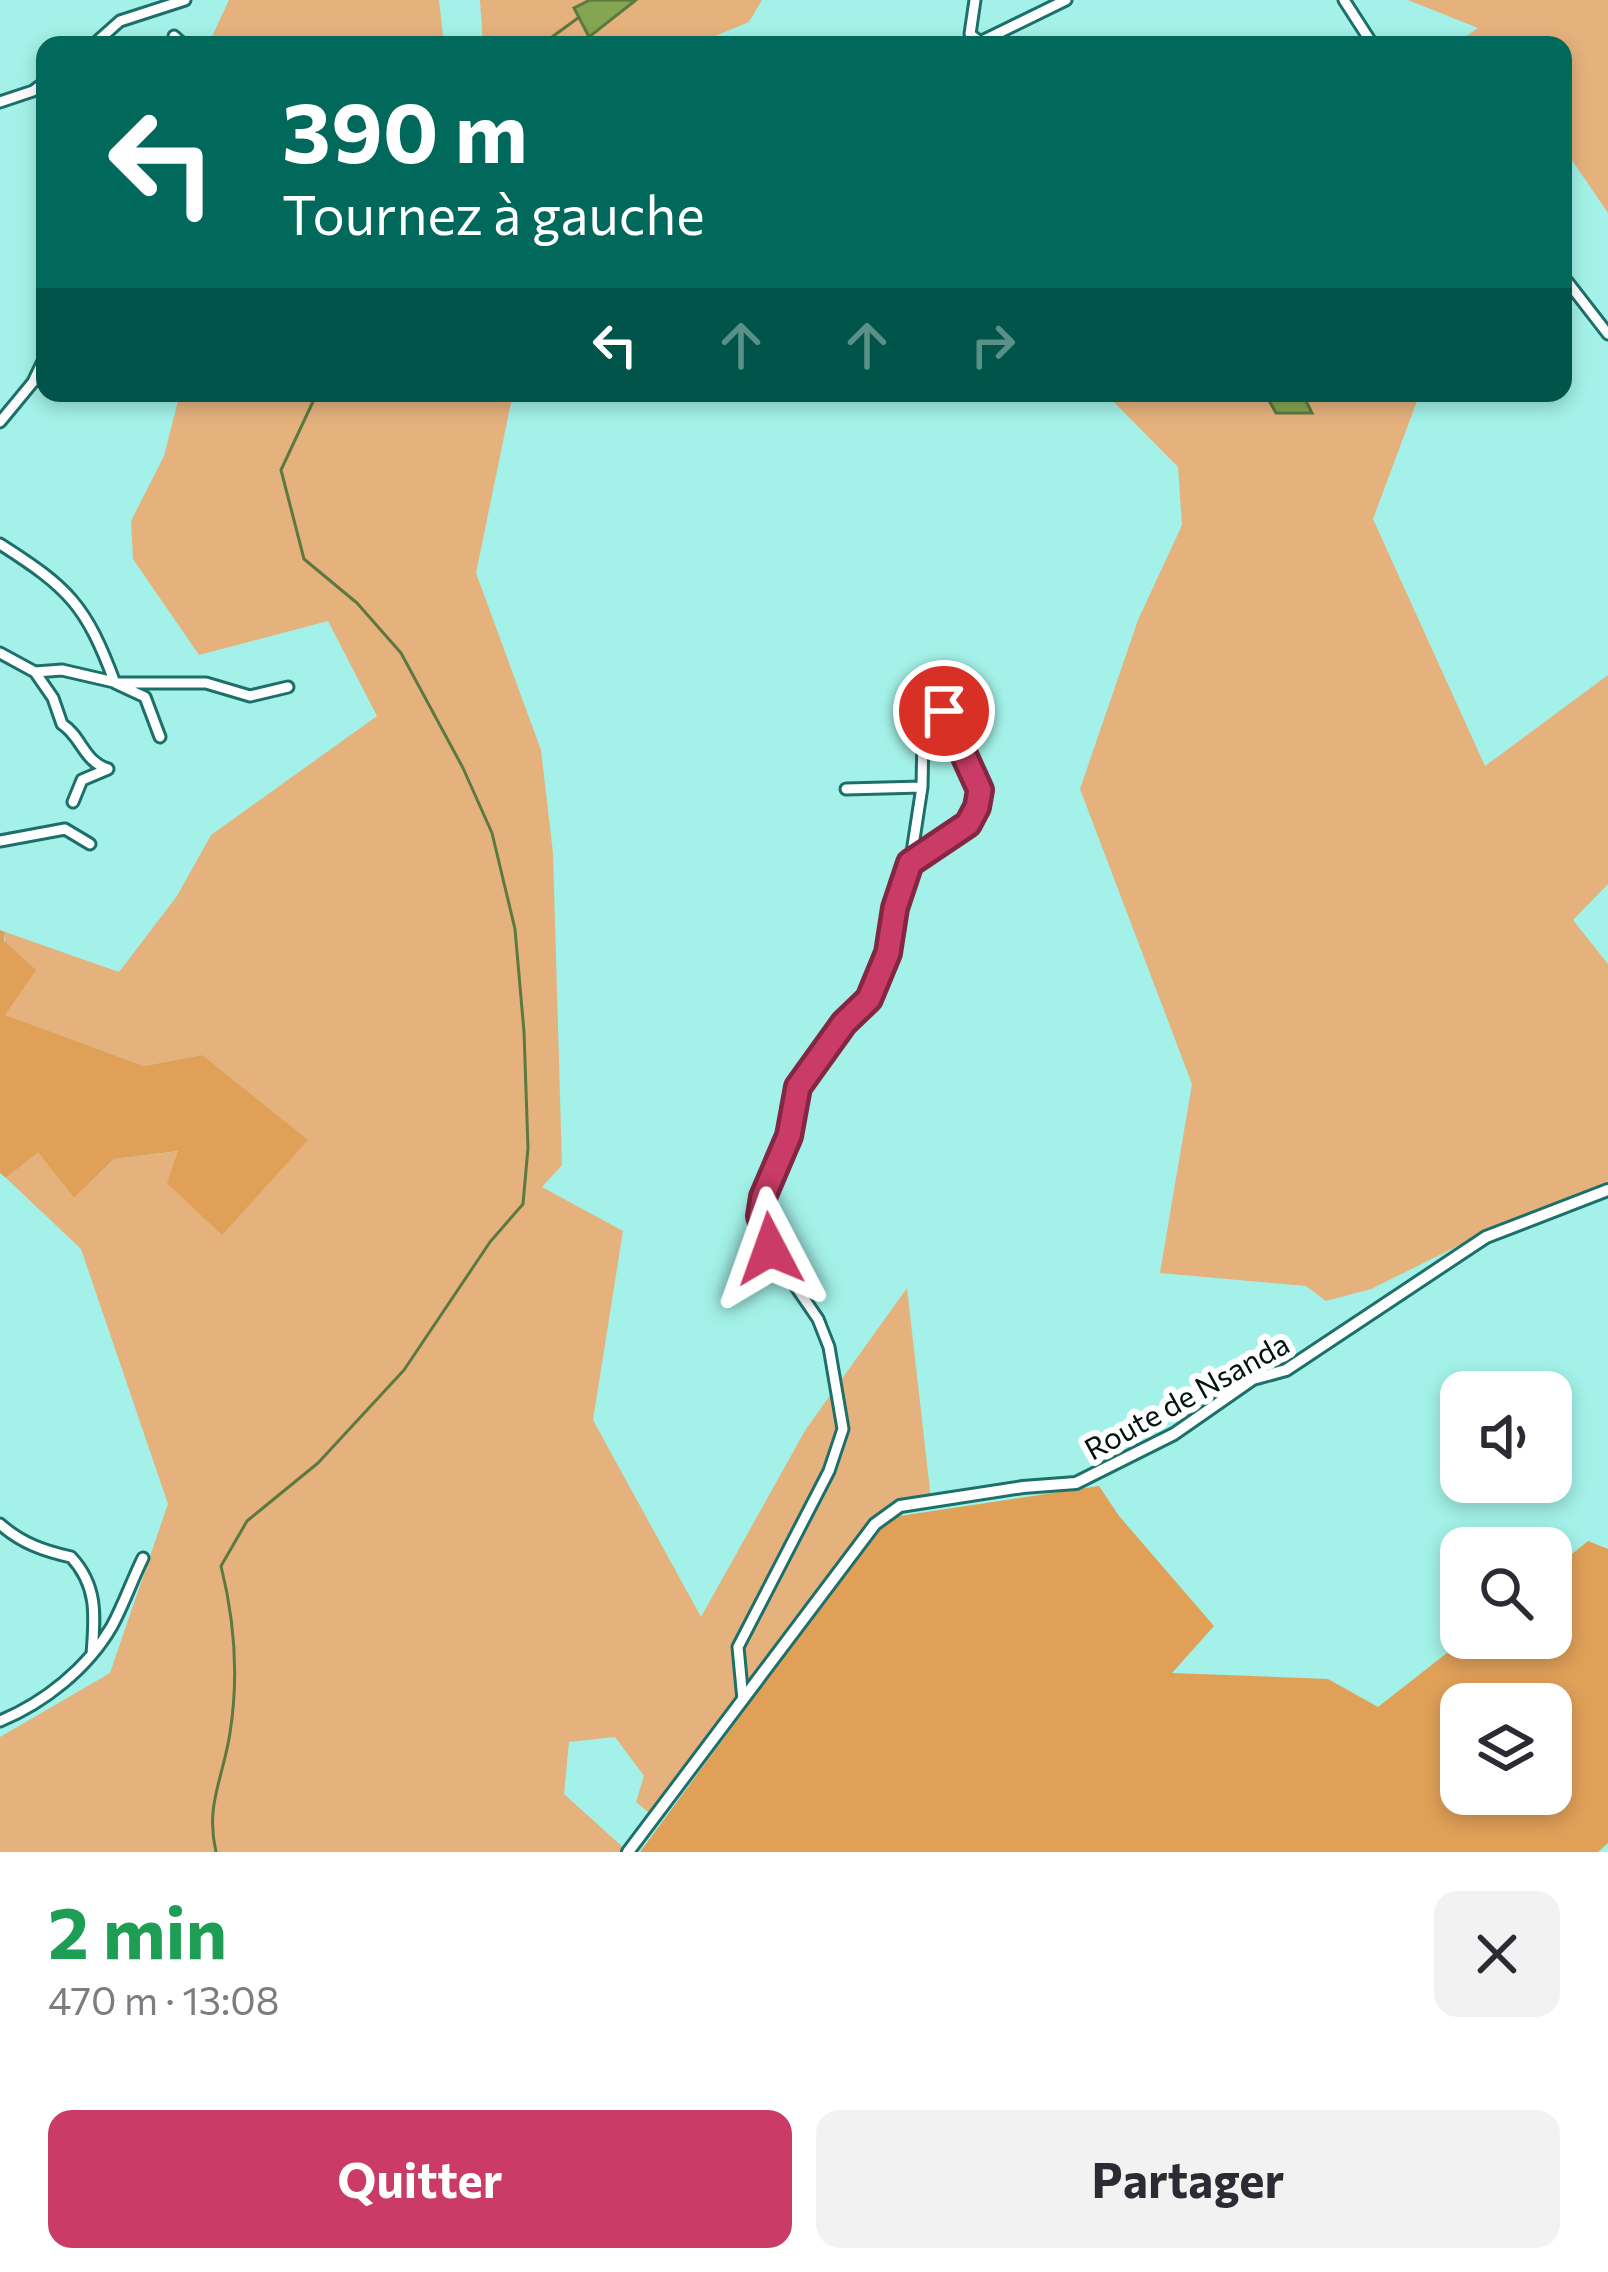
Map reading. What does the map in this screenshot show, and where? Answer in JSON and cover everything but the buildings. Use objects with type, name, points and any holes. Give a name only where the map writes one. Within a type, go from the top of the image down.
[{"type":"street","points":[[103,36],[120,21],[185,0]]},
{"type":"street","points":[[972,36],[975,0]]},
{"type":"street","points":[[992,36],[1066,0]]},
{"type":"street","points":[[1344,0],[1367,36]]},
{"type":"street","points":[[0,102],[36,89]]},
{"type":"street","points":[[1572,288],[1608,334]]},
{"type":"street","points":[[0,422],[36,376]]},
{"type":"street","points":[[0,544],[72,596],[85,612],[115,682],[145,697],[160,737]]},
{"type":"street","points":[[0,653],[35,672],[62,724],[75,733],[86,757],[107,770],[82,781],[74,802]]},
{"type":"street","points":[[35,672],[62,670],[115,682],[206,683],[250,696],[288,687]]},
{"type":"street","points":[[743,1700],[738,1647],[830,1471],[843,1429],[829,1346],[818,1319],[770,1249],[760,1216],[763,1197],[789,1136],[798,1087],[844,1023],[869,999],[888,953],[895,908],[910,863],[922,787],[923,735],[937,691],[980,790],[968,824],[910,863]]},
{"type":"street","points":[[846,789],[922,787]]},
{"type":"street","points":[[0,842],[65,829],[90,844]]},
{"type":"street","name":"Route de Nsanda","points":[[628,1852],[875,1524],[900,1506],[1023,1486],[1076,1483],[1174,1434],[1253,1379],[1286,1370],[1486,1237],[1608,1190]]},
{"type":"street","points":[[0,1524],[47,1553],[71,1557],[88,1576],[92,1654]]},
{"type":"street","points":[[0,1721],[35,1706],[92,1654],[120,1612],[143,1558]]},
{"type":"shaded area","points":[[229,0],[439,0],[443,36],[212,36]]},
{"type":"shaded area","points":[[480,0],[762,0],[749,22],[715,36],[482,36]]},
{"type":"shaded area","points":[[590,0],[636,0],[590,36],[574,8]]},
{"type":"shaded area","points":[[1408,0],[1608,0],[1608,213],[1572,160],[1572,36],[1466,36],[1478,28]]},
{"type":"shaded area","points":[[178,402],[511,402],[476,573],[541,750],[553,853],[562,1165],[542,1187],[623,1231],[593,1420],[701,1617],[806,1429],[907,1288],[931,1499],[900,1502],[870,1522],[652,1815],[636,1802],[644,1776],[615,1737],[569,1742],[564,1794],[624,1852],[0,1852],[0,1737],[110,1673],[168,1504],[81,1249],[6,1178],[38,1151],[74,1198],[114,1159],[179,1151],[222,1235],[202,1055],[144,1066],[4,1015],[5,932],[119,972],[177,896],[211,835],[377,716],[328,621],[199,655],[133,559],[131,521],[164,456]]},
{"type":"shaded area","points":[[1114,402],[1417,402],[1373,519],[1485,766],[1608,675],[1608,884],[1573,920],[1608,964],[1608,1183],[1476,1237],[1371,1289],[1326,1301],[1306,1286],[1160,1273],[1192,1084],[1080,789],[1138,620],[1182,525],[1178,467]]},
{"type":"shaded area","points":[[1270,402],[1306,402],[1312,413],[1276,413]]},
{"type":"shaded area","points":[[0,930],[5,932],[4,941],[36,970],[5,1015],[144,1066],[202,1055],[308,1140],[222,1235],[167,1183],[178,1151],[114,1159],[74,1198],[38,1152],[6,1178],[0,1173]]},
{"type":"shaded area","points":[[1099,1486],[1214,1626],[1172,1673],[1328,1679],[1378,1707],[1440,1658],[1572,1659],[1572,1554],[1588,1541],[1608,1549],[1608,1843],[1598,1852],[640,1852],[886,1518]]},
{"type":"waterway","points":[[553,36],[578,18]]},
{"type":"waterway","points":[[216,1852],[214,1806],[230,1733],[235,1670],[221,1566],[247,1521],[318,1463],[404,1370],[490,1242],[523,1204],[528,1148],[515,929],[492,833],[401,653],[357,603],[304,559],[281,470],[313,402]]},
{"type":"route","points":[[770,1249],[760,1216],[763,1197],[789,1136],[798,1087],[844,1023],[869,999],[888,953],[895,908],[910,863],[968,824],[977,807],[980,790],[944,711]]}]
